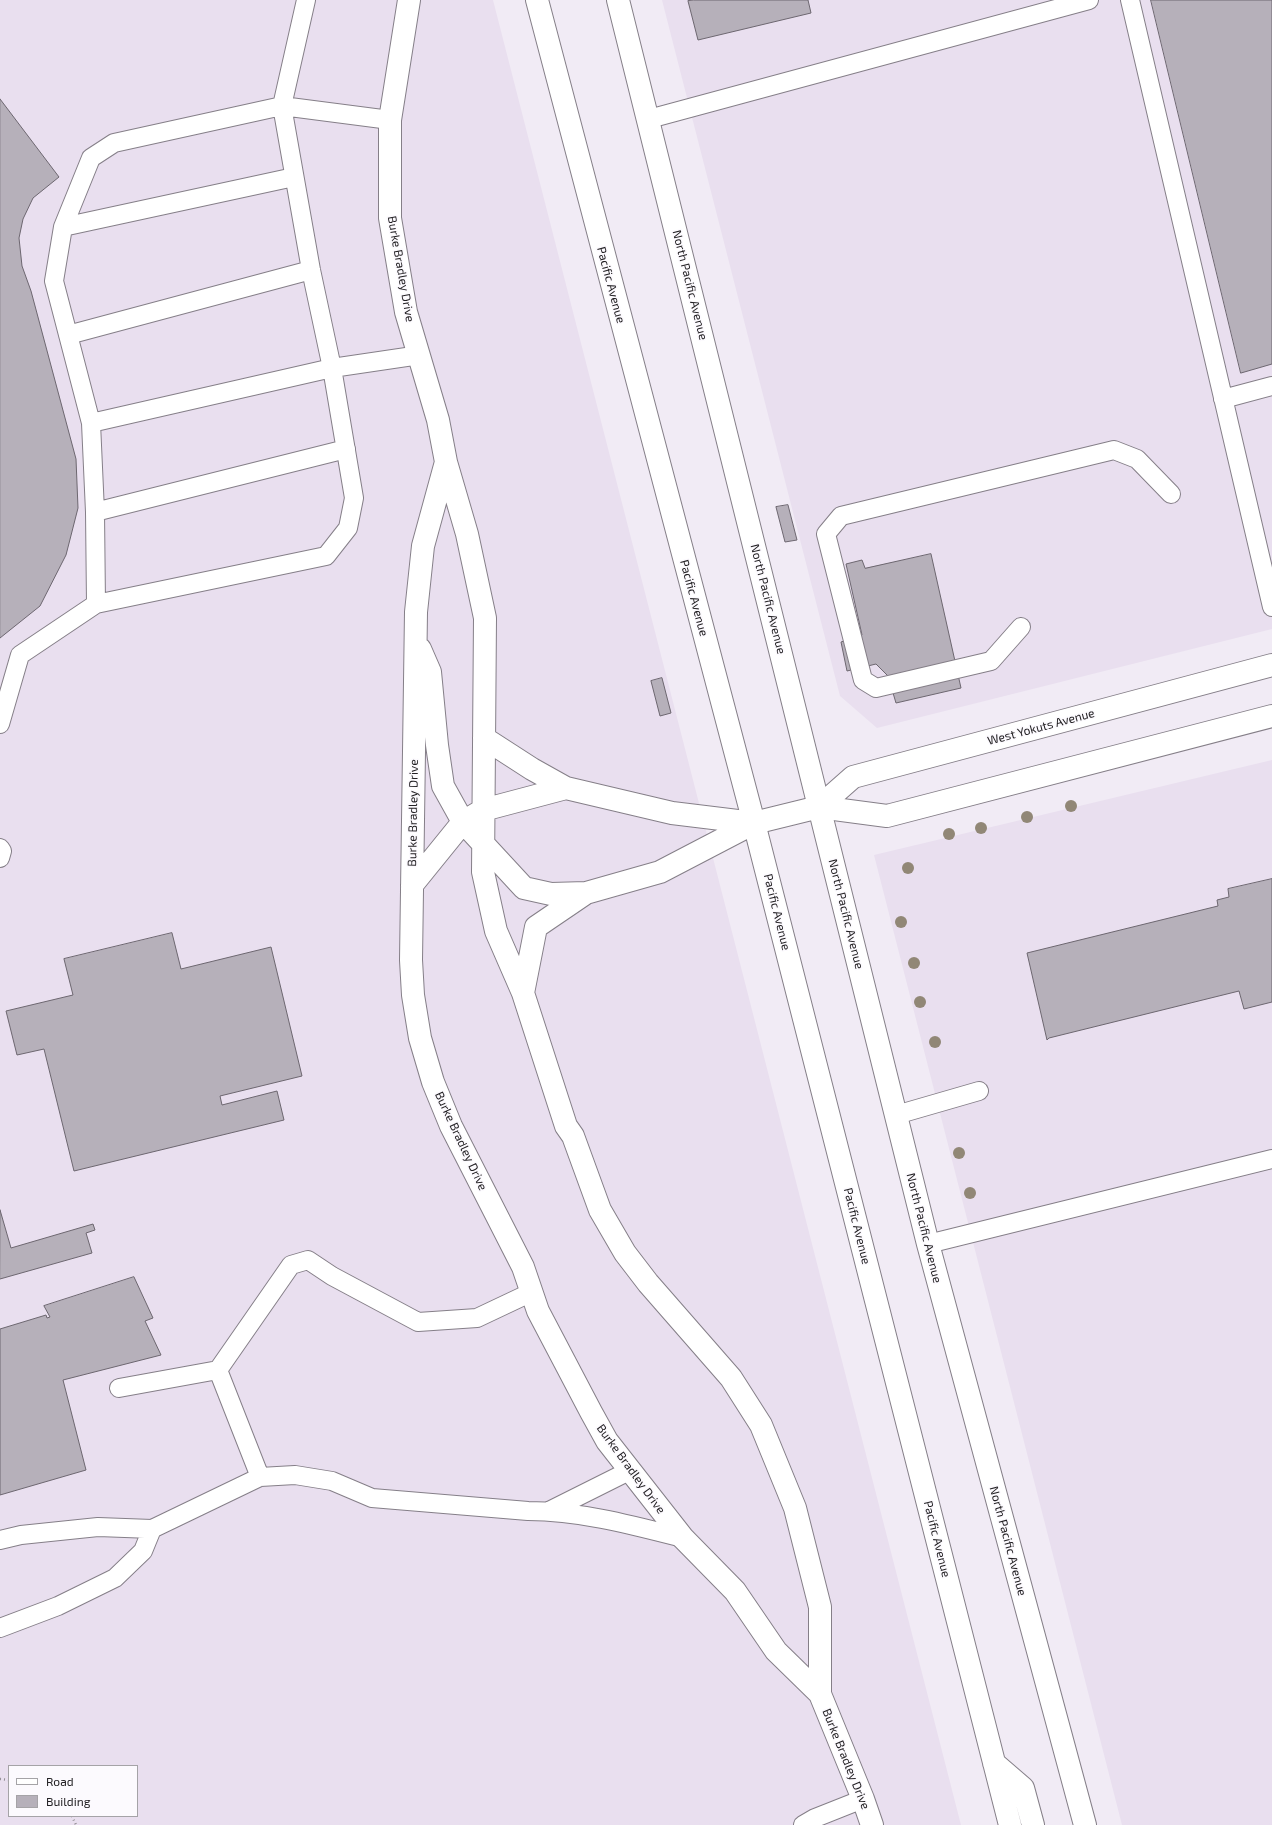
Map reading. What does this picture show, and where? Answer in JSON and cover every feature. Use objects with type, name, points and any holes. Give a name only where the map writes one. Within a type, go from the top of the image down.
[{"type":"street","name":"Burke Bradley Drive","points":[[409,0],[390,120],[390,218],[406,312],[420,355],[438,420],[446,462],[467,534],[485,618],[483,810],[484,872],[496,932],[523,994],[566,1126],[575,1143],[600,1210],[630,1259],[648,1283],[731,1378],[761,1425],[795,1508],[820,1607],[820,1694],[864,1799],[872,1825]]},
{"type":"street","name":"Pacific Avenue","points":[[537,0],[754,823],[1010,1825]]},
{"type":"street","name":"North Pacific Avenue","points":[[618,0],[649,119],[928,1244],[1085,1825]]},
{"type":"street","name":"Burke Bradley Drive","points":[[446,462],[423,546],[416,612],[411,960],[413,995],[420,1038],[433,1082],[451,1126],[523,1267],[538,1311],[607,1441],[683,1538],[735,1591],[776,1651],[820,1694]]},
{"type":"street","points":[[416,640],[430,672],[437,745],[444,786],[463,822],[524,888],[551,894],[586,893],[660,872],[754,823]]},
{"type":"street","name":"West Yokuts Avenue","points":[[819,807],[853,777],[1272,665]]},
{"type":"street","name":"West Yokuts Avenue","points":[[754,823],[819,807],[887,816],[1272,716]]},
{"type":"street","points":[[484,738],[532,769],[566,788],[672,813],[754,823]]},
{"type":"street","points":[[412,885],[463,822],[483,810],[566,788]]},
{"type":"street","points":[[523,994],[536,927],[586,893]]},
{"type":"street","points":[[994,1763],[1024,1788],[1033,1825]]},
{"type":"lane","points":[[0,724],[20,655],[96,604],[326,556],[348,528],[354,498],[332,368],[311,270],[282,106],[306,0]]},
{"type":"lane","points":[[649,119],[1089,0]]},
{"type":"lane","points":[[1130,0],[1272,607]]},
{"type":"lane","points":[[96,604],[95,512],[91,423],[54,281],[63,227],[91,158],[114,143],[282,106],[390,120]]},
{"type":"lane","points":[[63,227],[294,177]]},
{"type":"lane","points":[[68,335],[311,270]]},
{"type":"lane","points":[[91,423],[332,368],[420,355]]},
{"type":"lane","points":[[1224,398],[1272,386]]},
{"type":"lane","points":[[95,512],[346,449]]},
{"type":"lane","points":[[1021,627],[991,661],[876,688],[863,680],[826,534],[841,516],[1114,450],[1137,459],[1171,494]]},
{"type":"lane","points":[[0,848],[2,852],[0,858]]},
{"type":"lane","points":[[896,1115],[979,1091]]},
{"type":"lane","points":[[928,1244],[1272,1159]]},
{"type":"lane","points":[[119,1388],[218,1370],[291,1265],[308,1260],[332,1276],[418,1322],[478,1318],[532,1292]]},
{"type":"lane","points":[[218,1370],[260,1477]]},
{"type":"lane","points":[[549,1511],[629,1471]]},
{"type":"lane","points":[[0,1540],[21,1535],[98,1527],[152,1529],[260,1477],[295,1475],[332,1481],[372,1498],[528,1511],[549,1511],[621,1522],[683,1538]]},
{"type":"lane","points":[[0,1628],[58,1606],[115,1578],[143,1550],[152,1529]]},
{"type":"lane","points":[[803,1825],[816,1818],[864,1799]]},
{"type":"shaded area","points":[[0,0],[493,0],[961,1825],[0,1825]]},
{"type":"shaded area","points":[[662,0],[1272,0],[1272,629],[877,728],[840,696]]},
{"type":"shaded area","points":[[1272,760],[1272,1825],[1122,1825],[874,855]]},
{"type":"building","points":[[808,0],[811,13],[698,40],[688,1]]},
{"type":"building","points":[[1151,0],[1272,0],[1272,364],[1241,373]]},
{"type":"building","points":[[0,99],[59,177],[33,198],[23,219],[19,238],[22,266],[31,291],[76,459],[78,508],[66,555],[40,606],[0,638]]},
{"type":"building","points":[[788,505],[797,540],[785,542],[776,507]]},
{"type":"building","points":[[931,554],[961,688],[896,703],[888,676],[876,664],[847,671],[841,642],[862,635],[846,564],[862,560],[865,568]]},
{"type":"building","points":[[662,678],[671,713],[660,716],[651,681]]},
{"type":"building","points":[[1272,879],[1272,1002],[1244,1009],[1239,991],[1049,1038],[1047,1040],[1027,953],[1218,906],[1217,900],[1229,897],[1228,889]]},
{"type":"building","points":[[172,933],[181,969],[271,947],[302,1076],[220,1096],[222,1105],[277,1091],[284,1120],[74,1171],[44,1049],[17,1055],[6,1011],[73,995],[64,959]]},
{"type":"building","points":[[0,1210],[11,1248],[93,1224],[95,1230],[86,1233],[92,1253],[0,1279]]},
{"type":"building","points":[[134,1277],[153,1318],[145,1321],[161,1355],[63,1380],[86,1470],[0,1495],[0,1329],[46,1315],[47,1318],[50,1317],[44,1306]]}]
